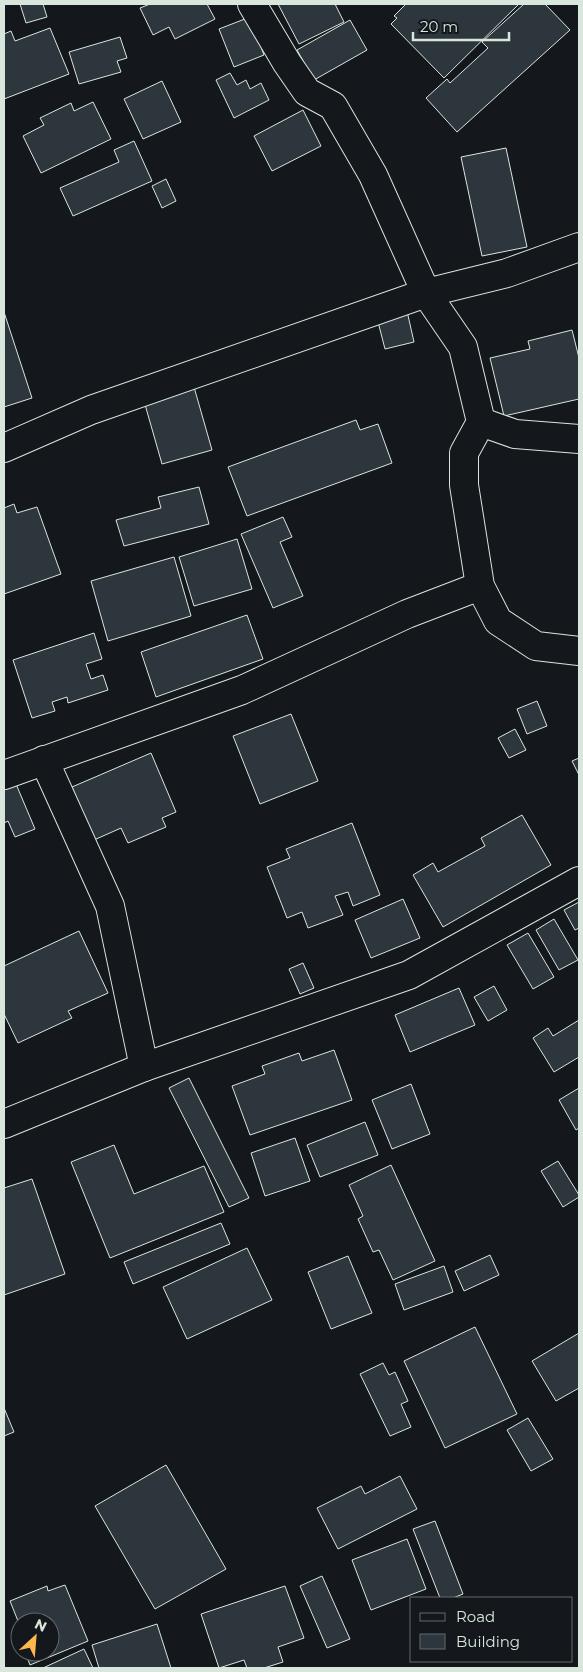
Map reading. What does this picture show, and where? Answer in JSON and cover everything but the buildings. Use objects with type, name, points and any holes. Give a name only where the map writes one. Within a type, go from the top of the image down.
[{"type":"street","points":[[252,4],[287,63],[307,92],[333,106],[374,175],[426,293],[463,347],[481,422],[464,453],[464,485],[480,586],[498,621],[536,646],[579,650]]},
{"type":"street","points":[[4,448],[91,410],[426,293],[507,272],[579,247]]},
{"type":"street","points":[[481,422],[515,434],[579,440]]},
{"type":"street","points":[[4,775],[242,690],[407,614],[480,586]]},
{"type":"street","points":[[44,760],[110,906],[144,1067]]},
{"type":"street","points":[[4,1124],[144,1067],[409,976],[579,880]]}]
